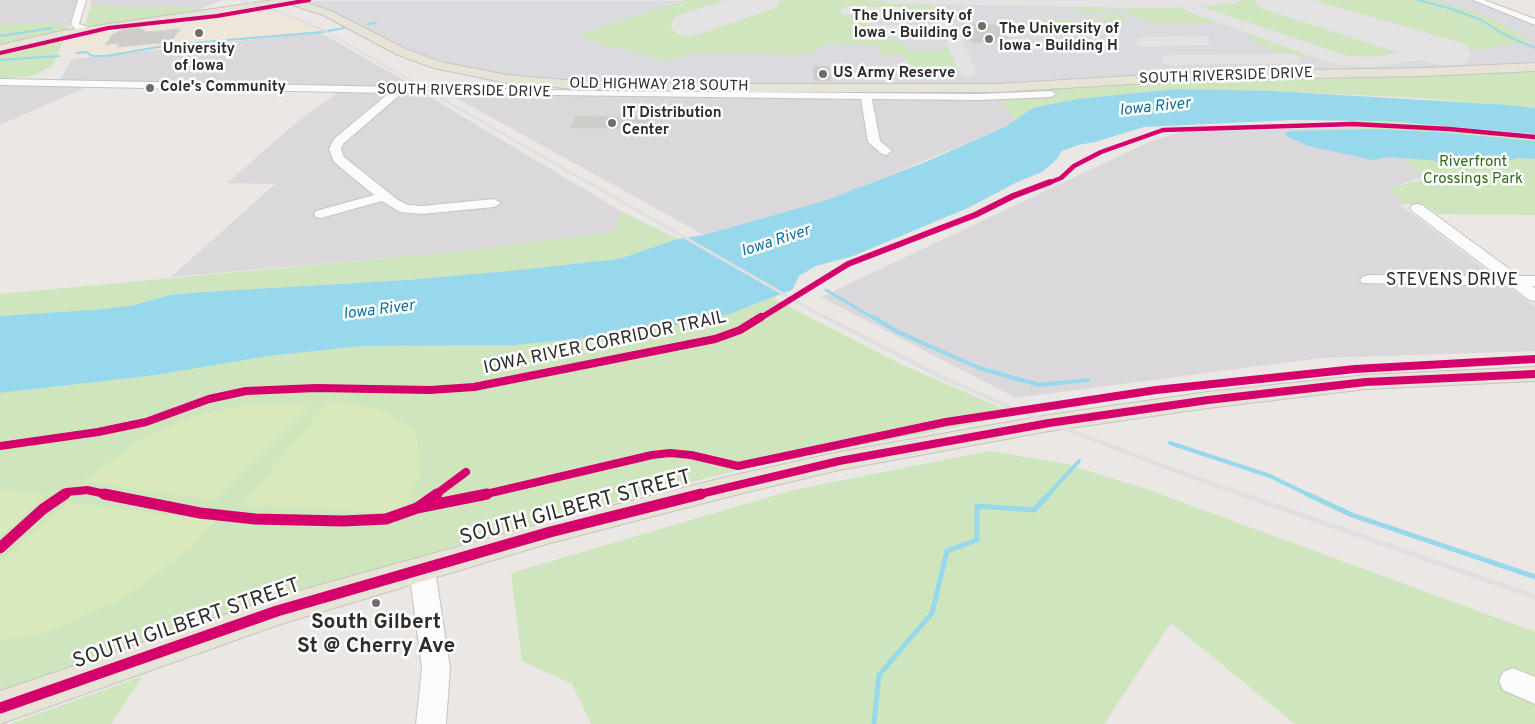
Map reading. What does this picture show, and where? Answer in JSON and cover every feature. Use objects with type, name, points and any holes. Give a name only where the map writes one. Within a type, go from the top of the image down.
[{"type":"main road","points":[[0,49],[87,30],[230,11],[290,0]]},
{"type":"main road","name":"OLD HIGHWAY 218 SOUTH","points":[[290,0],[341,20],[413,57],[438,65],[484,75],[533,82],[591,86],[927,93]]},
{"type":"main road","name":"SOUTH RIVERSIDE DRIVE","points":[[927,93],[1196,76],[1424,72],[1535,67]]},
{"type":"main road","name":"SOUTH GILBERT STREET","points":[[0,708],[277,611],[550,532],[736,485],[948,440],[1130,410],[1316,387],[1409,379],[1535,374]]},
{"type":"street","points":[[82,0],[75,24],[79,28],[87,30]]},
{"type":"street","points":[[1477,0],[1535,22]]},
{"type":"street","points":[[459,92],[484,75]]},
{"type":"street","name":"SOUTH RIVERSIDE DRIVE","points":[[0,82],[398,91],[866,97],[927,93],[1000,97],[1051,94]]},
{"type":"street","points":[[398,91],[338,142],[335,149],[338,159],[398,206],[412,210],[494,203]]},
{"type":"street","points":[[866,97],[874,142],[886,151]]},
{"type":"street","points":[[321,214],[384,196]]},
{"type":"street","points":[[1417,208],[1535,296]]},
{"type":"street","name":"STEVENS DRIVE","points":[[1368,280],[1535,281]]},
{"type":"street","points":[[422,570],[436,668],[431,724]]},
{"type":"shaded area","points":[[0,0],[78,0],[69,25],[0,26]]},
{"type":"shaded area","points":[[90,0],[223,0],[202,8],[91,6]]},
{"type":"shaded area","points":[[1473,0],[1535,23],[1535,64],[967,87],[584,82],[529,78],[486,72],[448,63],[413,51],[336,12],[306,1]]},
{"type":"shaded area","name":"University of Iowa","points":[[265,8],[305,23],[319,32],[72,59],[78,44],[61,46],[64,38],[81,34]]},
{"type":"shaded area","points":[[319,32],[418,88],[60,80],[72,59]]},
{"type":"shaded area","points":[[0,86],[87,87],[0,125]]},
{"type":"shaded area","points":[[338,92],[425,94],[621,211],[616,231],[474,250],[171,277],[275,184],[227,183],[297,122]]},
{"type":"shaded area","points":[[451,95],[1001,99],[1016,121],[827,200],[704,235]]},
{"type":"shaded area","points":[[1354,127],[1430,178],[1416,179],[1393,187],[1391,192],[1407,204],[1399,204],[1535,307],[1535,351],[1320,358],[1016,398],[821,297],[1151,141],[1181,132]]},
{"type":"green space","points":[[687,0],[752,0],[677,26],[691,29],[776,0],[863,0],[932,5],[937,9],[846,9],[845,17],[861,17],[861,14],[868,14],[872,40],[902,41],[903,45],[907,45],[909,51],[943,51],[941,46],[950,46],[962,75],[929,75],[925,67],[908,67],[904,55],[880,55],[877,45],[824,44],[810,55],[702,53],[666,61],[586,40],[579,34]]},
{"type":"green space","points":[[1254,0],[1420,53],[1364,60],[1341,58],[1196,7],[1211,3]]},
{"type":"green space","points":[[1292,0],[1432,0],[1492,19],[1533,41],[1466,52]]},
{"type":"green space","points":[[1082,5],[1115,7],[1126,16],[1121,18],[1134,22],[1096,20],[1097,22],[1095,19],[1086,19],[1085,17],[1106,18],[1104,14],[1121,14],[1116,9],[1098,9],[1102,13],[1072,12],[1079,11],[1076,8]]},
{"type":"green space","points":[[91,6],[202,8],[199,12],[96,26],[85,25]]},
{"type":"green space","points":[[1121,6],[1177,7],[1226,23],[1154,23],[1134,17]]},
{"type":"green space","points":[[1035,19],[1074,20],[1083,25],[1074,30],[1053,29],[1035,25],[1032,22]]},
{"type":"green space","points":[[57,23],[53,25],[69,25],[69,29],[0,44],[0,25]]},
{"type":"green space","points":[[1233,27],[1241,28],[1313,55],[1300,57],[1290,52],[1273,52]]},
{"type":"green space","points":[[64,38],[53,66],[32,76],[0,79],[0,55]]},
{"type":"green space","points":[[1535,70],[1535,108],[1419,98],[1274,91],[1176,89],[1077,99],[1033,108],[1016,121],[996,92],[1208,78]]},
{"type":"green space","name":"Riverfront Crossings Park","points":[[1343,120],[1387,121],[1535,135],[1535,215],[1438,214],[1423,204],[1407,204],[1391,192],[1393,187],[1429,178]]},
{"type":"green space","points":[[621,211],[678,239],[619,259],[407,280],[170,295],[134,305],[105,309],[0,316],[0,294],[474,250],[615,231]]},
{"type":"green space","points":[[772,298],[901,364],[1017,415],[738,470],[509,530],[230,613],[0,691],[0,393],[156,375],[268,356],[362,346],[515,345],[596,337],[684,324],[729,314]]},
{"type":"green space","points":[[341,401],[380,409],[415,430],[422,469],[407,506],[389,513],[242,505],[327,403]]},
{"type":"green space","points":[[278,404],[310,407],[214,501],[83,481],[139,441],[186,419],[233,407]]},
{"type":"green space","points":[[989,451],[1066,464],[1146,489],[1535,632],[1535,724],[1295,724],[1171,623],[1104,724],[591,724],[572,684],[522,661],[511,573],[793,490]]},
{"type":"green space","points":[[0,489],[49,494],[0,536]]},
{"type":"green space","points":[[68,502],[216,521],[189,550],[124,598],[38,636],[0,640],[0,561]]},
{"type":"green space","points":[[143,676],[111,724],[10,724]]},
{"type":"water","name":"Iowa River","points":[[1176,89],[1274,91],[1535,108],[1535,134],[1387,121],[1295,120],[1144,127],[1062,151],[1056,160],[1042,172],[1017,182],[970,207],[853,256],[816,266],[799,276],[792,290],[729,314],[684,324],[596,337],[515,345],[362,346],[268,356],[156,375],[0,393],[0,316],[105,309],[134,305],[170,295],[407,280],[619,259],[678,239],[704,235],[827,200],[923,163],[1007,126],[1033,108],[1077,99]]},
{"type":"water","points":[[1376,129],[1437,132],[1535,141],[1535,159],[1519,158],[1477,167],[1389,157],[1373,160],[1308,146],[1286,136],[1285,133],[1291,131]]},
{"type":"building","points":[[962,24],[999,25],[1010,42],[972,43]]},
{"type":"building","points":[[139,28],[147,32],[180,29],[171,42],[117,47],[120,43],[105,45],[113,34],[124,29]]},
{"type":"building","points":[[813,66],[829,66],[831,81],[814,81]]},
{"type":"building","name":"IT Distribution Center","points":[[576,116],[655,117],[650,129],[569,128]]},
{"type":"waterway","points":[[1418,0],[1452,9],[1481,20],[1505,35],[1535,48]]},
{"type":"waterway","points":[[368,24],[376,23]]},
{"type":"waterway","points":[[0,36],[52,28]]},
{"type":"waterway","points":[[77,53],[86,52],[92,56],[106,56],[170,45],[322,32],[344,28]]},
{"type":"waterway","points":[[0,60],[59,56]]},
{"type":"waterway","points":[[826,290],[875,319]]},
{"type":"waterway","points":[[873,317],[898,332],[979,368],[1039,385],[1088,380]]},
{"type":"waterway","points":[[1170,443],[1270,476],[1309,495]]},
{"type":"waterway","points":[[1048,495],[1079,461]]},
{"type":"waterway","points":[[874,724],[879,675],[932,613],[947,551],[977,540],[977,506],[1034,510],[1049,494]]},
{"type":"waterway","points":[[1307,494],[1352,515],[1535,577]]},
{"type":"taxiway","points":[[738,9],[764,0]]},
{"type":"taxiway","points":[[891,0],[1156,4],[1233,0]]},
{"type":"taxiway","points":[[1191,8],[1330,57],[1348,61],[1371,62],[1429,54],[1428,48],[1421,45]]},
{"type":"taxiway","points":[[848,11],[906,12]]},
{"type":"taxiway","points":[[942,12],[950,31]]},
{"type":"taxiway","points":[[876,30],[950,31]]},
{"type":"taxiway","points":[[950,31],[1015,32]]},
{"type":"taxiway","points":[[950,31],[967,71]]},
{"type":"taxiway","points":[[1144,42],[1202,41]]},
{"type":"taxiway","points":[[1170,60],[1293,59]]},
{"type":"runway","points":[[690,25],[763,0]]},
{"type":"runway","points":[[1273,0],[1449,54]]},
{"type":"railway","points":[[241,0],[283,13],[325,31],[410,80]]},
{"type":"railway","points":[[408,79],[590,184]]},
{"type":"railway","points":[[588,182],[827,319]]},
{"type":"railway","points":[[825,317],[939,376],[1012,408],[1157,464],[1244,495]]},
{"type":"railway","points":[[1241,494],[1535,597]]},
{"type":"cycle path","points":[[0,53],[108,28],[217,16],[309,0]]},
{"type":"cycle path","name":"IOWA RIVER CORRIDOR TRAIL","points":[[0,446],[98,432],[146,422],[209,399],[246,391],[316,388],[430,390],[474,387],[715,339],[740,330],[848,264],[975,215],[1013,196],[1061,178],[1074,166],[1101,152],[1163,130],[1353,124],[1449,129],[1535,137]]},
{"type":"cycle path","points":[[417,508],[434,506],[652,455],[670,453],[691,455],[738,466],[946,422],[1156,390],[1355,369],[1535,359]]},
{"type":"cycle path","points":[[0,708],[277,611],[550,532],[735,485],[839,461],[1049,423],[1208,400],[1366,382],[1535,374]]},
{"type":"cycle path","points":[[0,548],[43,509],[67,492],[87,490],[200,513],[255,519],[343,521],[386,519],[417,508],[466,472]]},
{"type":"place","name":"The University of Iowa - Building G","points":[[982,26]]},
{"type":"place","name":"University of Iowa","points":[[199,33]]},
{"type":"place","name":"The University of Iowa - Building H","points":[[989,39]]},
{"type":"place","name":"US Army Reserve","points":[[823,74]]},
{"type":"place","name":"Cole's Community","points":[[150,88]]},
{"type":"place","name":"IT Distribution Center","points":[[612,123]]},
{"type":"place","name":"South Gilbert St @ Cherry Ave","points":[[376,603]]}]
